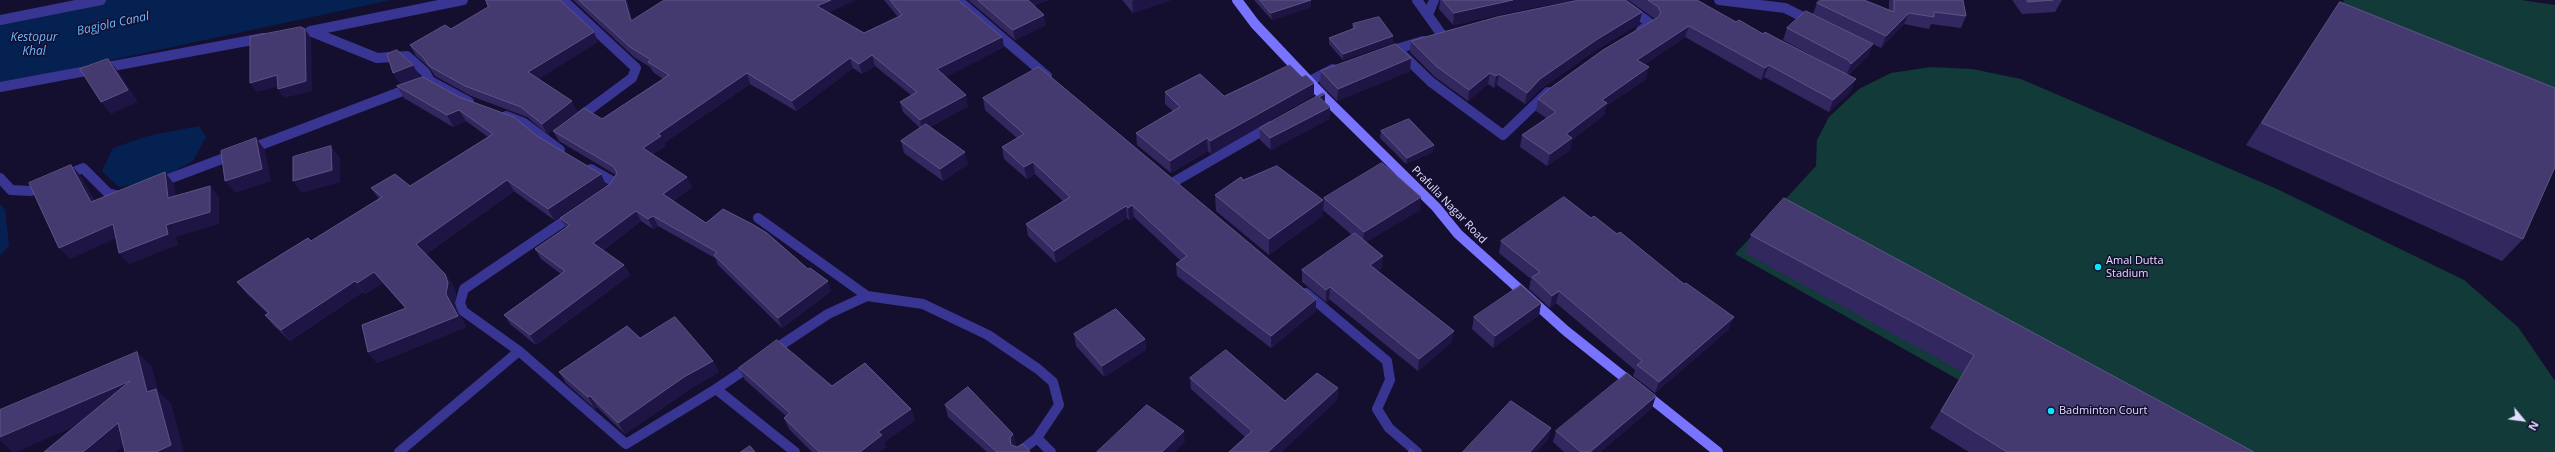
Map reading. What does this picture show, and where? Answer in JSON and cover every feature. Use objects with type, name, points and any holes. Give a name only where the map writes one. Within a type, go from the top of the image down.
[{"type":"street","points":[[0,20],[101,0]]},
{"type":"street","points":[[463,0],[307,32],[377,58],[408,56],[425,72],[430,81],[468,102],[482,107]]},
{"type":"street","points":[[563,0],[636,68],[632,78],[571,123]]},
{"type":"street","points":[[958,0],[1057,84]]},
{"type":"street","name":"Prafulla Nagar Road","points":[[1237,0],[1254,24],[1310,81],[1324,98],[1358,129],[1436,207],[1458,234],[1566,331],[1718,452]]},
{"type":"street","points":[[1382,53],[1446,34],[1428,15],[1417,0]]},
{"type":"street","points":[[1428,15],[1434,0]]},
{"type":"street","points":[[1618,0],[1650,24],[1630,36]]},
{"type":"street","points":[[1719,0],[1785,8],[1819,24]]},
{"type":"street","points":[[0,87],[271,37]]},
{"type":"street","points":[[1397,49],[1431,82],[1504,135],[1542,96],[1554,87]]},
{"type":"street","points":[[1310,81],[1344,64]]},
{"type":"street","points":[[151,186],[430,81]]},
{"type":"street","points":[[1314,102],[1324,98]]},
{"type":"street","points":[[496,112],[524,123],[547,142],[567,154]]},
{"type":"street","points":[[1184,192],[1169,180],[1282,120]]},
{"type":"street","points":[[547,142],[559,132]]},
{"type":"street","points":[[580,162],[616,183],[612,189],[599,198]]},
{"type":"street","points":[[0,178],[11,190],[31,191],[83,168],[108,193],[121,197],[136,192]]},
{"type":"street","points":[[580,211],[464,289],[460,303],[463,311],[519,351],[626,444],[716,389],[828,314],[867,296]]},
{"type":"street","points":[[758,218],[867,296],[923,304],[988,335],[1038,369],[1053,382],[1059,405],[1037,438],[1019,452]]},
{"type":"street","points":[[1297,286],[1388,361],[1392,372],[1391,379],[1377,408],[1381,420],[1417,452]]},
{"type":"street","points":[[399,452],[519,351]]},
{"type":"street","points":[[716,389],[795,452]]},
{"type":"street","points":[[1037,438],[1051,452]]},
{"type":"green space","points":[[2344,0],[2521,0],[2555,5],[2555,99],[2339,13]]},
{"type":"green space","name":"Amal Dutta Stadium","points":[[1931,67],[1972,69],[2021,79],[2277,189],[2464,280],[2518,327],[2555,381],[2555,452],[1969,452],[1930,428],[1959,380],[1735,254],[1816,166],[1817,140],[1829,117],[1859,89],[1891,73]]},
{"type":"water","name":"Kestopur Khal","points":[[98,0],[391,0],[0,84],[0,20]]},
{"type":"water","points":[[199,126],[206,137],[193,161],[160,179],[119,187],[102,171],[113,148],[148,136]]},
{"type":"water","points":[[0,204],[5,210],[9,245],[0,256]]},
{"type":"building","points":[[486,0],[560,0],[594,32],[528,72],[572,101],[542,124],[521,107],[465,86],[429,66],[423,57],[410,45],[445,25],[451,29],[488,7]]},
{"type":"building","points":[[579,0],[625,0],[631,21],[664,0],[831,0],[817,6],[864,33],[902,15],[890,0],[958,0],[1002,37],[937,69],[966,95],[920,120],[900,102],[917,92],[872,55],[859,64],[850,58],[792,101],[747,73],[658,134],[661,136],[643,148],[687,177],[663,194],[706,223],[723,209],[752,224],[767,233],[808,269],[810,268],[828,281],[778,318],[714,255],[717,252],[653,216],[648,219],[636,211],[593,243],[624,265],[530,335],[504,315],[565,271],[535,249],[570,225],[560,218],[610,184],[617,173],[614,167],[553,131],[584,108],[602,119],[669,75],[648,62],[651,60],[630,47]]},
{"type":"building","points":[[978,0],[1028,0],[1044,15],[1013,30]]},
{"type":"building","points":[[1260,0],[1311,0],[1271,13]]},
{"type":"building","points":[[1443,0],[1513,0],[1454,13]]},
{"type":"building","points":[[1580,0],[1625,0],[1642,12],[1596,40],[1540,79],[1527,93],[1499,74],[1496,76],[1490,73],[1469,90],[1436,66],[1411,41],[1497,17]]},
{"type":"building","points":[[1648,0],[1697,0],[1736,22],[1739,20],[1763,34],[1765,32],[1856,79],[1833,100],[1769,65],[1765,68],[1689,26],[1637,60],[1649,67],[1602,100],[1607,103],[1566,134],[1572,138],[1550,154],[1522,135],[1556,112],[1538,99],[1549,89],[1603,50],[1657,18],[1661,13],[1658,7]]},
{"type":"building","points":[[1820,0],[1864,0],[1894,12],[1894,0],[1963,0],[1966,16],[1934,12],[1934,17],[1909,13],[1886,36],[1817,3]]},
{"type":"building","points":[[2027,0],[2053,0],[2028,2]]},
{"type":"building","points":[[2340,2],[2555,88],[2555,167],[2523,239],[2262,123]]},
{"type":"building","points":[[1806,11],[1873,44],[1851,64],[1848,60],[1787,28]]},
{"type":"building","points":[[1379,17],[1393,36],[1343,54],[1329,38],[1355,28],[1353,24]]},
{"type":"building","points":[[301,27],[305,29],[306,81],[278,89],[277,75],[250,83],[250,37]]},
{"type":"building","points":[[1396,44],[1411,58],[1338,89],[1321,71]]},
{"type":"building","points":[[397,50],[413,65],[393,73],[387,54]]},
{"type":"building","points":[[108,59],[128,90],[101,102],[80,69]]},
{"type":"building","points":[[1290,65],[1302,77],[1306,75],[1314,83],[1210,141],[1207,138],[1170,161],[1136,133],[1180,107],[1165,92],[1200,74],[1224,96]]},
{"type":"building","points":[[1039,67],[1316,299],[1271,336],[1176,264],[1187,256],[1132,205],[1128,208],[1126,206],[1054,251],[1026,224],[1070,197],[1033,162],[1024,167],[1002,147],[1024,134],[983,98]]},
{"type":"building","points":[[423,77],[459,97],[514,117],[537,136],[601,174],[548,209],[507,180],[416,244],[445,274],[448,283],[446,294],[458,316],[368,352],[362,325],[406,308],[374,272],[357,283],[355,281],[281,330],[265,315],[269,313],[237,282],[308,238],[311,241],[382,197],[371,188],[395,174],[410,186],[493,134],[459,110],[447,115],[397,86]]},
{"type":"building","points":[[1323,93],[1325,94],[1319,97],[1330,107],[1270,138],[1260,128]]},
{"type":"building","points":[[1409,119],[1434,145],[1407,158],[1381,131]]},
{"type":"building","points":[[926,124],[965,152],[940,169],[901,141]]},
{"type":"building","points":[[256,138],[262,169],[225,181],[221,151]]},
{"type":"building","points":[[331,146],[332,170],[293,181],[293,157]]},
{"type":"building","points":[[1382,163],[1421,197],[1364,232],[1324,198]]},
{"type":"building","points":[[71,165],[91,202],[165,172],[168,198],[210,186],[210,212],[166,225],[168,234],[119,253],[113,224],[59,248],[29,183]]},
{"type":"building","points":[[1277,166],[1323,200],[1269,239],[1215,195],[1241,177],[1243,180]]},
{"type":"building","points":[[1564,197],[1591,218],[1594,216],[1617,234],[1620,232],[1684,284],[1686,283],[1734,317],[1659,382],[1637,365],[1642,361],[1559,291],[1552,296],[1532,277],[1540,272],[1501,241]]},
{"type":"building","points":[[1784,198],[2254,452],[2007,452],[1941,411],[1974,355],[1751,235]]},
{"type":"building","points":[[1355,233],[1383,256],[1370,265],[1454,331],[1419,359],[1330,287],[1326,290],[1302,270]]},
{"type":"building","points":[[1521,285],[1541,303],[1495,336],[1474,317]]},
{"type":"building","points":[[1116,309],[1145,339],[1102,366],[1074,334]]},
{"type":"building","points":[[675,317],[713,361],[684,377],[618,423],[590,396],[588,397],[559,372],[627,326],[640,338]]},
{"type":"building","points":[[777,340],[832,386],[865,363],[911,409],[878,432],[882,435],[860,452],[819,452],[784,418],[790,413],[739,368]]},
{"type":"building","points":[[1226,350],[1285,401],[1317,373],[1338,388],[1268,452],[1229,452],[1252,431],[1190,378]]},
{"type":"building","points":[[137,352],[147,392],[156,389],[171,445],[156,452],[125,452],[118,423],[83,452],[44,452],[130,381],[0,437],[0,410]]},
{"type":"building","points":[[1627,373],[1656,396],[1590,452],[1581,452],[1556,431]]},
{"type":"building","points":[[968,387],[1013,434],[1010,438],[1011,445],[1017,447],[1023,444],[1030,452],[997,452],[945,405]]},
{"type":"building","points":[[1511,401],[1551,428],[1530,452],[1463,452]]},
{"type":"building","points":[[1147,405],[1184,431],[1162,452],[1097,452]]},
{"type":"building","points":[[750,446],[755,452],[741,452]]},
{"type":"place","name":"Amal Dutta Stadium","points":[[2098,267]]},
{"type":"place","name":"Badminton Court","points":[[2051,411]]},
{"type":"water label","name":"Bagjola Canal","points":[[113,24]]}]
